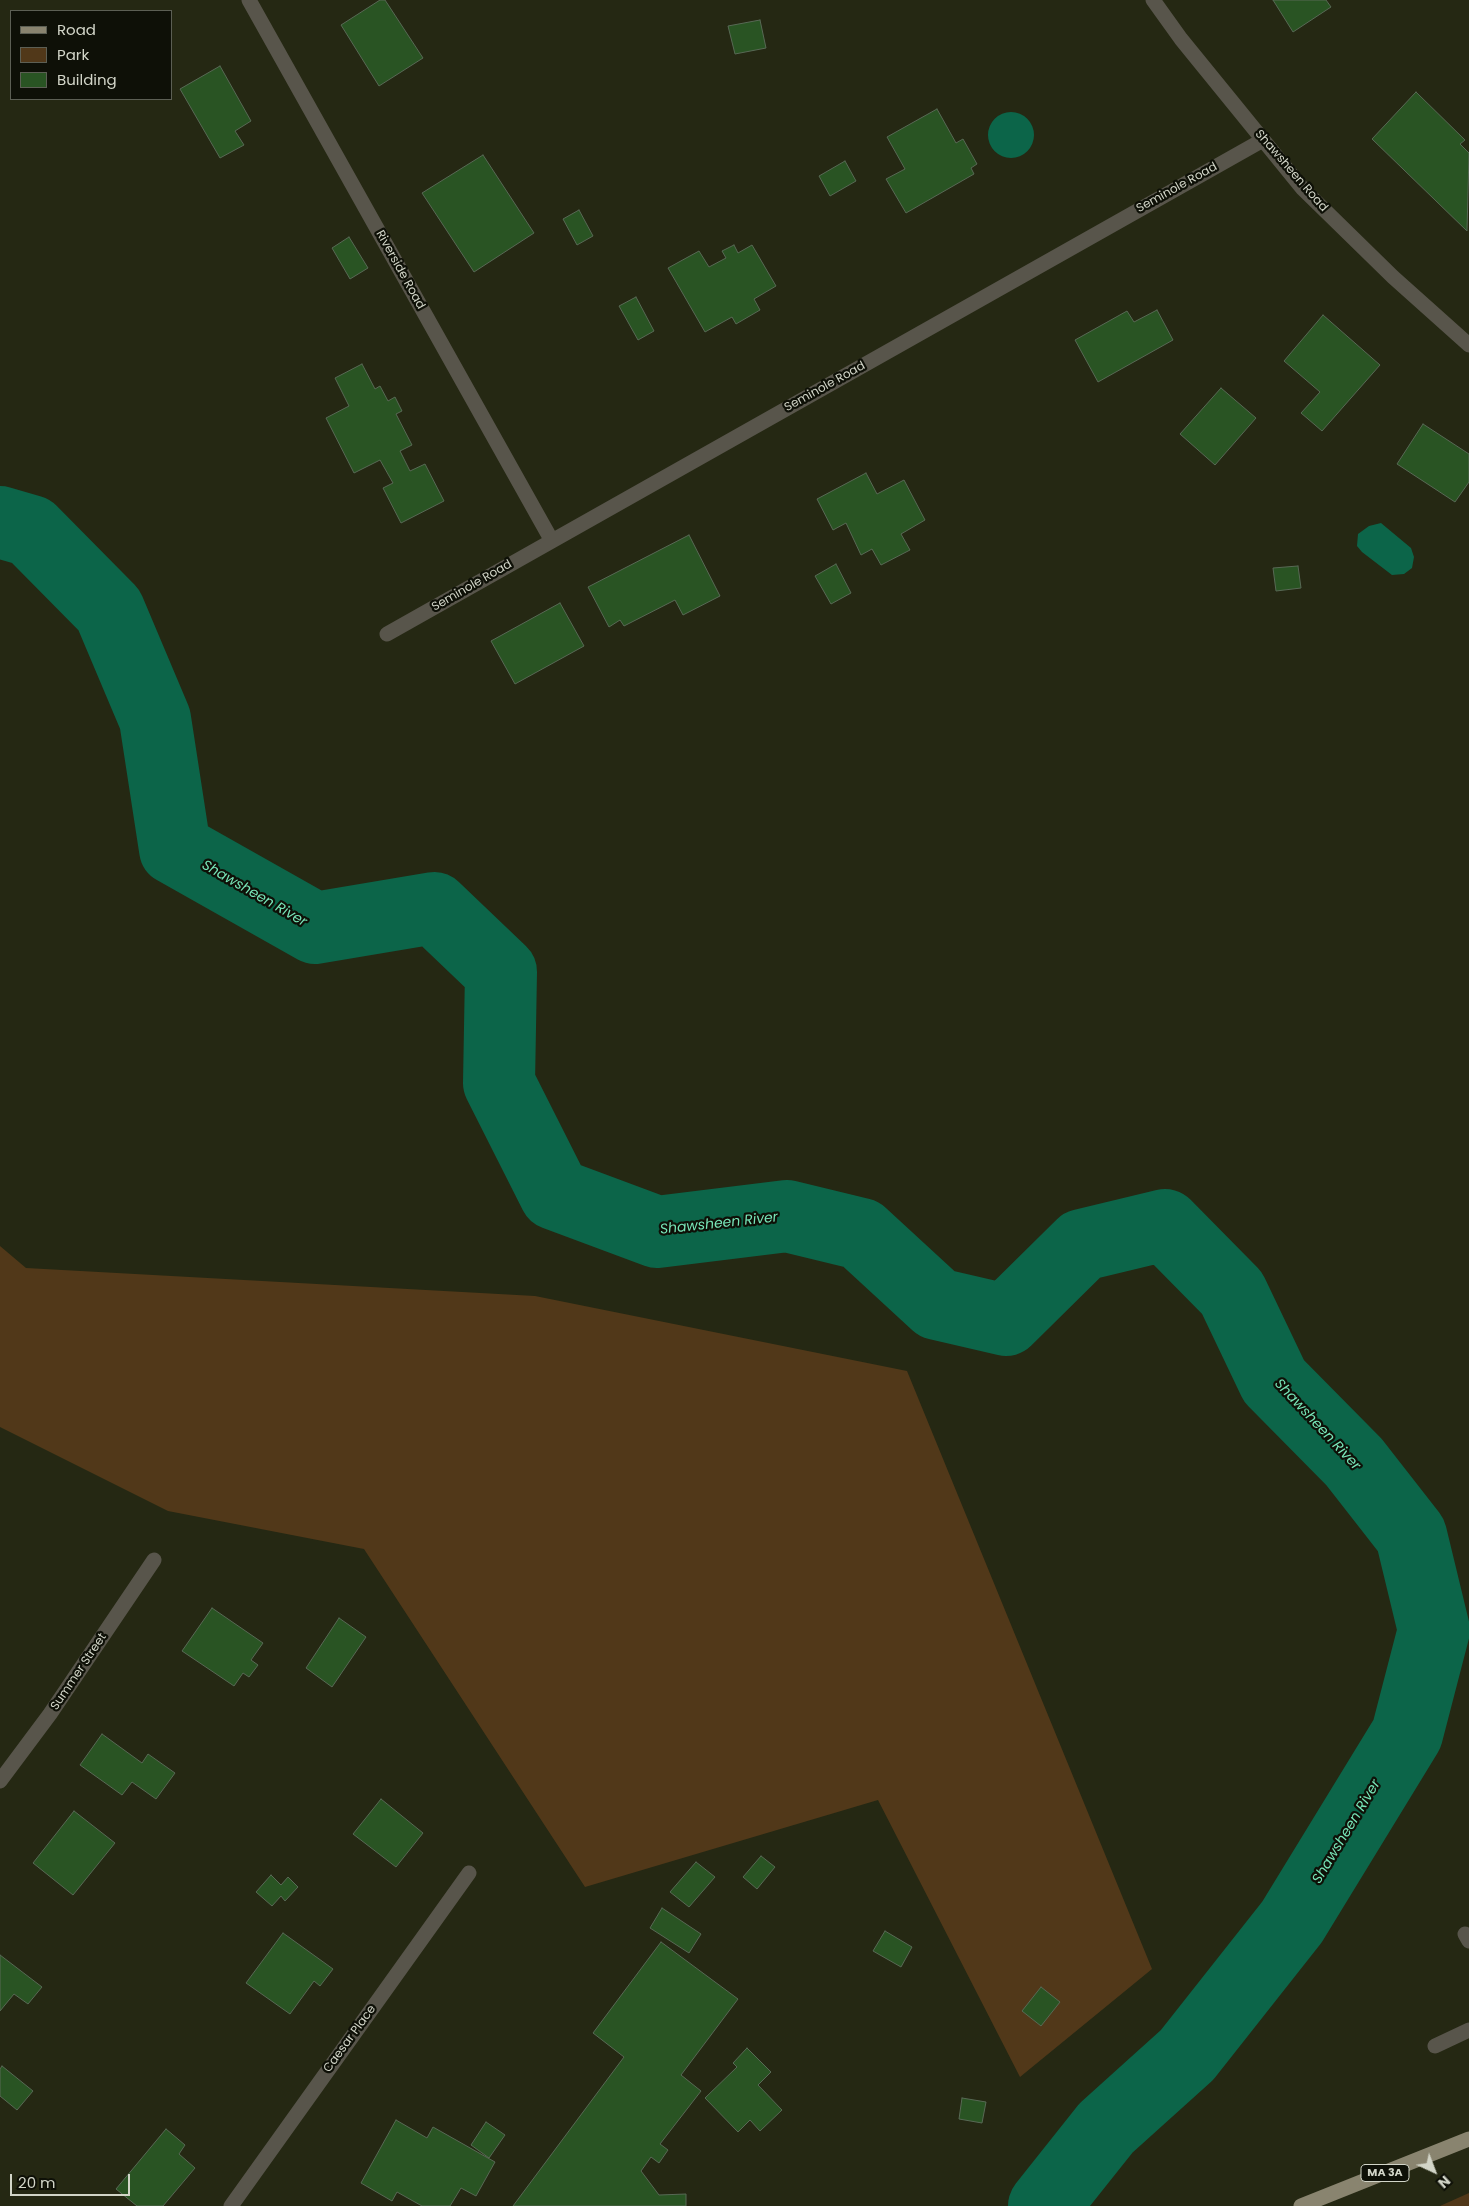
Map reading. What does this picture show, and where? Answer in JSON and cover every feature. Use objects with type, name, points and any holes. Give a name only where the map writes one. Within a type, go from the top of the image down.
[{"type":"main road","name":"MA 3A","points":[[1301,2206],[1469,2139]]},
{"type":"street","name":"Riverside Road","points":[[249,0],[552,540]]},
{"type":"street","name":"Shawsheen Road","points":[[1153,0],[1181,39],[1303,189],[1348,235],[1469,345]]},
{"type":"street","name":"Seminole Road","points":[[387,634],[1263,140]]},
{"type":"street","name":"Summer Street","points":[[0,1781],[50,1714],[154,1560]]},
{"type":"street","name":"Caesar Place","points":[[231,2206],[469,1872]]},
{"type":"street","points":[[1435,2046],[1469,2030]]},
{"type":"green space","points":[[0,1246],[26,1268],[535,1296],[907,1371],[1152,1969],[1020,2077],[878,1800],[585,1887],[364,1549],[168,1511],[0,1427]]},
{"type":"green space","points":[[1469,2193],[1469,2206],[1440,2206]]},
{"type":"shaded area","points":[[1006,112],[1016,112],[1030,122],[1034,135],[1030,148],[1024,154],[1016,158],[1006,158],[992,148],[988,140],[988,130],[998,116]]},
{"type":"shaded area","points":[[1381,523],[1411,548],[1414,557],[1412,568],[1404,574],[1392,575],[1357,546],[1358,534],[1369,526]]},
{"type":"building","points":[[380,0],[385,0],[423,58],[379,86],[341,25]]},
{"type":"building","points":[[1273,0],[1326,0],[1331,7],[1293,32]]},
{"type":"building","points":[[760,20],[766,48],[735,54],[728,26]]},
{"type":"building","points":[[220,66],[251,121],[235,131],[244,145],[220,158],[180,89]]},
{"type":"building","points":[[1416,92],[1465,140],[1460,144],[1469,153],[1467,231],[1372,139]]},
{"type":"building","points":[[937,109],[956,143],[963,139],[977,164],[971,168],[974,174],[906,213],[886,179],[905,169],[887,137]]},
{"type":"building","points":[[483,155],[534,233],[474,272],[422,193]]},
{"type":"building","points":[[845,161],[856,181],[830,196],[819,176]]},
{"type":"building","points":[[579,210],[593,236],[577,245],[563,219]]},
{"type":"building","points":[[349,237],[368,268],[350,279],[332,248]]},
{"type":"building","points":[[734,245],[738,253],[752,245],[776,286],[754,299],[760,310],[736,324],[732,317],[705,332],[668,268],[699,251],[709,267],[726,258],[722,251]]},
{"type":"building","points":[[636,297],[654,331],[638,340],[619,306]]},
{"type":"building","points":[[1157,310],[1173,340],[1098,382],[1075,340],[1127,311],[1134,322]]},
{"type":"building","points":[[1323,315],[1380,365],[1322,431],[1301,413],[1320,392],[1284,361]]},
{"type":"building","points":[[362,364],[375,389],[380,386],[388,401],[395,397],[402,411],[396,414],[412,445],[400,451],[410,471],[425,464],[444,501],[401,523],[383,488],[393,483],[380,460],[354,473],[326,418],[349,406],[335,378]]},
{"type":"building","points":[[1221,388],[1256,418],[1215,465],[1180,434]]},
{"type":"building","points":[[1423,424],[1469,454],[1469,482],[1455,502],[1397,464]]},
{"type":"building","points":[[866,473],[877,494],[904,480],[925,520],[901,534],[910,550],[881,565],[872,549],[861,555],[846,523],[833,530],[817,499]]},
{"type":"building","points":[[689,535],[720,596],[683,615],[675,600],[624,626],[620,620],[609,627],[588,587]]},
{"type":"building","points":[[836,564],[851,593],[831,604],[815,576]]},
{"type":"building","points":[[1298,566],[1301,588],[1276,591],[1273,568]]},
{"type":"building","points":[[560,603],[584,646],[515,684],[491,641]]},
{"type":"building","points":[[212,1608],[263,1643],[251,1660],[258,1665],[249,1677],[243,1673],[234,1686],[182,1651]]},
{"type":"building","points":[[339,1618],[366,1637],[332,1687],[306,1668]]},
{"type":"building","points":[[102,1734],[142,1763],[148,1754],[175,1773],[156,1799],[132,1782],[122,1795],[80,1765]]},
{"type":"building","points":[[381,1799],[423,1833],[396,1867],[353,1834]]},
{"type":"building","points":[[74,1811],[115,1843],[73,1895],[33,1863]]},
{"type":"building","points":[[761,1856],[775,1867],[757,1889],[743,1877]]},
{"type":"building","points":[[696,1862],[715,1877],[689,1907],[670,1892]]},
{"type":"building","points":[[271,1875],[281,1885],[288,1877],[298,1887],[285,1901],[281,1896],[272,1906],[256,1892]]},
{"type":"building","points":[[662,1908],[701,1934],[689,1953],[650,1928]]},
{"type":"building","points":[[885,1931],[912,1947],[901,1967],[873,1951]]},
{"type":"building","points":[[283,1933],[333,1969],[320,1986],[314,1981],[290,2014],[246,1983]]},
{"type":"building","points":[[661,1942],[738,1999],[681,2075],[701,2091],[660,2144],[668,2150],[659,2163],[651,2157],[641,2171],[659,2195],[686,2194],[686,2206],[513,2206],[624,2057],[593,2033]]},
{"type":"building","points":[[0,1955],[42,1987],[28,2004],[14,1994],[0,2011]]},
{"type":"building","points":[[1041,1987],[1060,2002],[1041,2026],[1022,2011]]},
{"type":"building","points":[[747,2048],[771,2072],[758,2085],[782,2110],[760,2131],[750,2120],[738,2132],[705,2098],[737,2067],[733,2063]]},
{"type":"building","points":[[2,2066],[33,2091],[17,2110],[0,2096],[0,2069]]},
{"type":"building","points":[[962,2098],[986,2102],[982,2123],[959,2119]]},
{"type":"building","points":[[396,2120],[427,2138],[433,2127],[495,2162],[476,2196],[461,2188],[450,2206],[422,2206],[397,2192],[392,2201],[361,2183]]},
{"type":"building","points":[[486,2122],[505,2135],[489,2158],[471,2145]]},
{"type":"building","points":[[166,2129],[185,2145],[179,2154],[195,2168],[163,2206],[137,2206],[116,2189]]},
{"type":"waterway","name":"Shawsheen River","points":[[0,522],[31,531],[109,610],[155,719],[175,849],[315,928],[434,908],[501,972],[499,1083],[555,1194],[657,1232],[787,1216],[861,1234],[937,1304],[1006,1320],[1082,1245],[1165,1225],[1232,1293],[1274,1381],[1354,1462],[1411,1535],[1434,1630],[1407,1734],[1292,1922],[1187,2055],[1106,2128],[1044,2206]]}]
